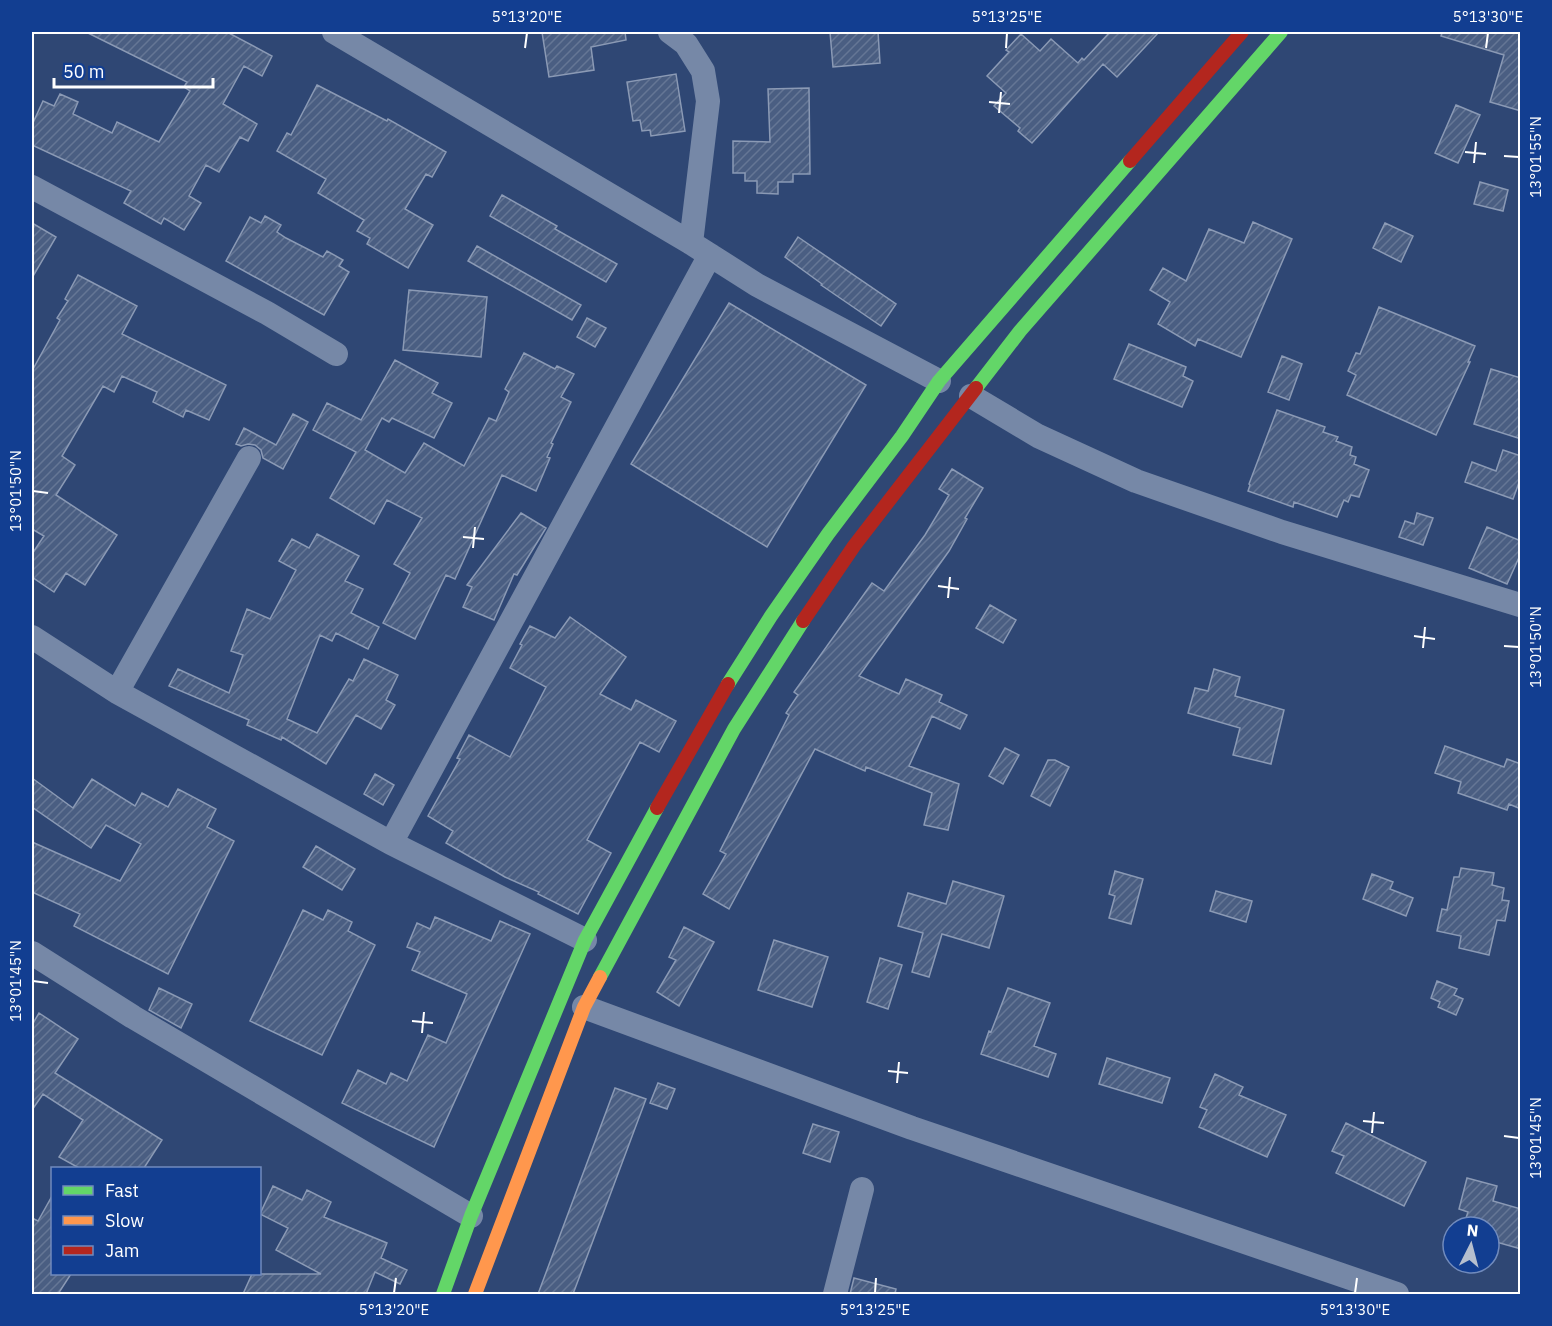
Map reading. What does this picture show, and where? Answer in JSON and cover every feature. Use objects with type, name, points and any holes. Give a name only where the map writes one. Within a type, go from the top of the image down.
[{"type":"highway","points":[[443,1294],[471,1216],[585,940],[661,798],[771,616],[828,534],[902,436],[939,381],[1242,32]]},
{"type":"highway","points":[[475,1294],[584,1007],[734,729],[792,638],[854,546],[1020,331],[1281,32]]},
{"type":"street","points":[[334,32],[701,249],[757,285],[939,381]]},
{"type":"street","points":[[391,843],[701,249],[708,101],[702,71],[686,44],[670,32]]},
{"type":"street","points":[[32,187],[267,313],[336,354]]},
{"type":"street","points":[[971,396],[1038,436],[1136,481],[1282,532],[1521,604]]},
{"type":"street","points":[[117,692],[249,458]]},
{"type":"street","points":[[32,637],[117,692],[391,843],[585,940]]},
{"type":"street","points":[[32,953],[133,1017],[471,1216]]},
{"type":"street","points":[[584,1007],[912,1128],[1397,1294]]},
{"type":"street","points":[[835,1294],[862,1189]]},
{"type":"building","points":[[86,32],[227,32],[272,56],[262,76],[244,66],[223,104],[257,124],[248,141],[240,137],[219,172],[206,165],[189,196],[201,203],[184,230],[164,218],[161,224],[124,203],[131,191],[32,145],[32,125],[43,101],[54,106],[60,94],[78,102],[73,114],[112,133],[117,122],[159,142],[190,91],[184,87],[187,82]]},
{"type":"building","points":[[542,32],[625,32],[626,40],[591,47],[594,70],[549,77]]},
{"type":"building","points":[[830,32],[878,32],[880,63],[833,67]]},
{"type":"building","points":[[1110,32],[1159,32],[1117,77],[1103,64],[1032,143],[1018,131],[1020,128],[994,106],[1006,93],[987,76],[1009,52],[1006,50],[1021,34],[1040,51],[1051,39],[1078,63],[1082,58],[1084,60]]},
{"type":"building","points":[[1442,32],[1521,32],[1521,111],[1490,102],[1504,55],[1441,36]]},
{"type":"building","points":[[676,74],[685,131],[651,136],[650,130],[642,131],[640,120],[633,121],[627,82]]},
{"type":"building","points":[[317,85],[387,121],[388,119],[446,152],[432,177],[426,174],[405,209],[433,225],[408,268],[367,244],[370,238],[357,231],[364,220],[318,193],[326,179],[277,151],[287,133],[291,135]]},
{"type":"building","points":[[809,88],[810,174],[793,174],[793,182],[778,182],[778,194],[757,193],[757,181],[745,181],[745,173],[733,173],[733,141],[770,142],[768,89]]},
{"type":"building","points":[[1456,105],[1480,115],[1458,163],[1435,153]]},
{"type":"building","points":[[1480,182],[1508,190],[1503,211],[1474,204]]},
{"type":"building","points":[[502,195],[557,226],[555,229],[617,264],[606,282],[490,216]]},
{"type":"building","points":[[265,216],[281,225],[277,232],[286,238],[323,257],[327,251],[343,260],[339,266],[349,272],[324,315],[226,261],[250,217],[261,223]]},
{"type":"building","points":[[1253,222],[1292,239],[1241,357],[1198,339],[1195,346],[1158,324],[1170,302],[1150,290],[1163,268],[1186,281],[1209,229],[1244,243]]},
{"type":"building","points":[[32,223],[56,237],[32,278]]},
{"type":"building","points":[[1385,223],[1413,236],[1401,262],[1373,248]]},
{"type":"building","points":[[798,237],[896,304],[881,326],[785,257]]},
{"type":"building","points":[[477,246],[581,305],[572,320],[468,261]]},
{"type":"building","points":[[78,275],[137,306],[122,334],[226,385],[209,420],[186,410],[183,417],[153,402],[157,392],[122,376],[114,392],[103,386],[62,456],[75,465],[56,495],[117,535],[85,585],[66,573],[54,592],[32,577],[32,554],[44,536],[32,529],[32,371],[60,320],[57,318],[68,301],[65,299]]},
{"type":"building","points":[[409,290],[487,297],[481,357],[403,350]]},
{"type":"building","points":[[729,303],[866,385],[767,547],[631,464]]},
{"type":"building","points":[[1379,307],[1475,346],[1468,362],[1470,362],[1436,435],[1347,395],[1356,375],[1348,371],[1356,353],[1360,354]]},
{"type":"building","points":[[587,318],[606,328],[595,347],[577,337]]},
{"type":"building","points":[[1129,344],[1186,367],[1183,376],[1193,381],[1182,407],[1114,379]]},
{"type":"building","points":[[524,353],[555,369],[557,366],[574,374],[561,397],[571,402],[551,443],[553,444],[547,457],[550,458],[536,491],[502,475],[455,579],[446,575],[415,639],[383,623],[410,573],[394,564],[422,518],[387,500],[374,524],[330,498],[356,452],[313,430],[327,403],[361,420],[395,360],[438,383],[432,393],[452,403],[434,438],[392,418],[389,422],[382,418],[365,450],[405,473],[424,443],[464,466],[489,418],[496,421],[509,392],[505,389]]},
{"type":"building","points":[[1282,356],[1302,364],[1289,400],[1268,392]]},
{"type":"building","points":[[1491,369],[1521,378],[1521,439],[1474,424]]},
{"type":"building","points":[[1277,410],[1325,427],[1323,432],[1338,437],[1336,441],[1352,447],[1350,455],[1356,457],[1354,464],[1369,470],[1359,497],[1351,495],[1348,502],[1344,500],[1337,517],[1294,502],[1293,507],[1248,491]]},
{"type":"building","points":[[293,414],[308,422],[283,469],[263,458],[261,450],[255,445],[236,444],[244,428],[276,445]]},
{"type":"building","points":[[1503,450],[1521,456],[1521,477],[1513,499],[1465,482],[1472,462],[1496,471]]},
{"type":"building","points":[[952,469],[983,488],[949,551],[859,676],[899,694],[906,679],[942,695],[939,702],[967,715],[960,729],[932,716],[909,766],[959,784],[948,830],[924,825],[932,793],[866,767],[865,771],[815,749],[729,909],[703,894],[726,854],[720,851],[789,715],[786,713],[798,695],[794,692],[872,583],[884,591],[925,535],[949,495],[939,489]]},
{"type":"building","points":[[521,513],[546,528],[517,575],[514,574],[494,620],[463,607],[472,587],[467,585]]},
{"type":"building","points":[[1417,513],[1433,518],[1423,545],[1399,537],[1405,521],[1414,524]]},
{"type":"building","points":[[1487,527],[1521,541],[1521,553],[1507,584],[1469,568]]},
{"type":"building","points":[[317,534],[359,556],[345,581],[363,589],[351,613],[379,627],[368,649],[336,633],[332,641],[320,635],[287,719],[317,733],[349,679],[353,681],[364,659],[398,675],[386,700],[395,705],[381,729],[356,715],[326,764],[282,737],[281,740],[247,725],[249,720],[169,686],[178,669],[229,693],[243,655],[231,651],[247,609],[270,619],[296,570],[279,561],[292,539],[309,548]]},
{"type":"building","points":[[990,605],[1016,620],[1003,643],[976,628]]},
{"type":"building","points":[[570,617],[626,657],[600,694],[631,710],[636,700],[676,721],[659,752],[640,742],[587,840],[611,853],[578,914],[538,894],[539,892],[505,877],[446,843],[453,831],[428,816],[460,759],[457,758],[469,735],[510,757],[546,687],[510,668],[522,645],[520,644],[530,626],[555,638]]},
{"type":"building","points":[[1214,669],[1240,677],[1235,696],[1284,710],[1271,764],[1233,755],[1240,728],[1188,713],[1195,688],[1208,691]]},
{"type":"building","points":[[1445,746],[1504,767],[1507,759],[1521,764],[1521,809],[1509,804],[1507,810],[1458,793],[1461,782],[1435,773]]},
{"type":"building","points":[[1005,748],[1019,755],[1003,784],[989,776]]},
{"type":"building","points":[[1048,760],[1055,760],[1069,767],[1050,806],[1031,796]]},
{"type":"building","points":[[375,774],[394,785],[383,805],[364,794]]},
{"type":"building","points":[[32,778],[73,808],[92,779],[135,806],[142,793],[168,807],[178,789],[216,809],[207,827],[234,841],[168,974],[74,926],[80,914],[32,892],[32,842],[120,881],[141,844],[106,825],[91,848],[32,807]]},
{"type":"building","points":[[316,846],[355,869],[342,890],[303,867]]},
{"type":"building","points":[[1461,868],[1494,873],[1492,885],[1504,888],[1502,900],[1509,901],[1505,921],[1497,920],[1489,955],[1459,948],[1461,936],[1437,931],[1442,909],[1447,910],[1454,877],[1459,877]]},
{"type":"building","points":[[1115,871],[1143,879],[1131,924],[1109,918],[1115,896],[1109,894]]},
{"type":"building","points":[[1372,874],[1393,882],[1390,889],[1413,898],[1406,916],[1363,899]]},
{"type":"building","points":[[953,881],[1004,896],[989,948],[942,934],[929,977],[912,972],[923,933],[898,926],[908,893],[946,904]]},
{"type":"building","points":[[1216,891],[1252,901],[1246,922],[1210,911]]},
{"type":"building","points":[[303,910],[323,920],[328,910],[352,922],[348,931],[375,945],[322,1055],[250,1021]]},
{"type":"building","points":[[435,917],[491,941],[500,921],[530,934],[434,1147],[342,1103],[358,1070],[386,1084],[391,1073],[407,1081],[428,1035],[446,1043],[467,994],[412,970],[420,952],[407,947],[417,923],[430,929]]},
{"type":"building","points":[[684,927],[714,942],[679,1006],[657,992],[676,960],[669,957]]},
{"type":"building","points":[[774,940],[828,957],[812,1007],[758,990]]},
{"type":"building","points":[[880,958],[902,965],[888,1009],[867,1002]]},
{"type":"building","points":[[1437,981],[1457,989],[1454,995],[1463,999],[1456,1015],[1438,1007],[1440,1002],[1431,998]]},
{"type":"building","points":[[159,988],[192,1004],[181,1028],[149,1010]]},
{"type":"building","points":[[1008,988],[1050,1003],[1034,1046],[1056,1054],[1048,1077],[981,1054]]},
{"type":"building","points":[[39,1013],[78,1039],[55,1073],[162,1140],[145,1167],[77,1167],[59,1157],[83,1120],[43,1094],[32,1110],[32,1025]]},
{"type":"building","points":[[1107,1058],[1170,1078],[1162,1103],[1099,1084]]},
{"type":"building","points":[[1215,1074],[1243,1087],[1239,1095],[1286,1115],[1267,1157],[1199,1127],[1207,1110],[1200,1107]]},
{"type":"building","points":[[658,1083],[675,1089],[667,1109],[650,1103]]},
{"type":"building","points":[[615,1088],[646,1099],[573,1294],[538,1294]]},
{"type":"building","points":[[1346,1123],[1426,1162],[1404,1206],[1336,1173],[1344,1156],[1332,1151]]},
{"type":"building","points":[[813,1124],[839,1132],[830,1162],[803,1153]]},
{"type":"building","points":[[1467,1178],[1497,1186],[1493,1201],[1521,1209],[1521,1249],[1501,1243],[1501,1215],[1467,1215],[1468,1212],[1459,1209]]},
{"type":"building","points":[[273,1186],[302,1200],[307,1190],[331,1202],[324,1217],[387,1243],[381,1258],[407,1270],[400,1284],[375,1272],[366,1294],[243,1294],[252,1275],[321,1274],[276,1250],[288,1228],[261,1214]]},
{"type":"building","points":[[51,1198],[51,1275],[70,1275],[58,1294],[32,1294],[32,1218],[38,1221]]},
{"type":"building","points":[[854,1278],[896,1289],[895,1294],[850,1294]]},
{"type":"traffic: fast","points":[[976,388],[1020,331],[1281,32]]},
{"type":"traffic: fast","points":[[728,684],[771,616],[828,534],[902,436],[939,381],[1130,161]]},
{"type":"traffic: fast","points":[[600,977],[734,729],[803,621]]},
{"type":"traffic: fast","points":[[443,1294],[471,1216],[585,940],[657,808]]},
{"type":"traffic: slow","points":[[475,1294],[584,1007],[600,977]]},
{"type":"traffic: jam","points":[[1130,161],[1242,32]]},
{"type":"traffic: jam","points":[[803,621],[854,546],[976,388]]},
{"type":"traffic: jam","points":[[657,808],[728,684]]}]
